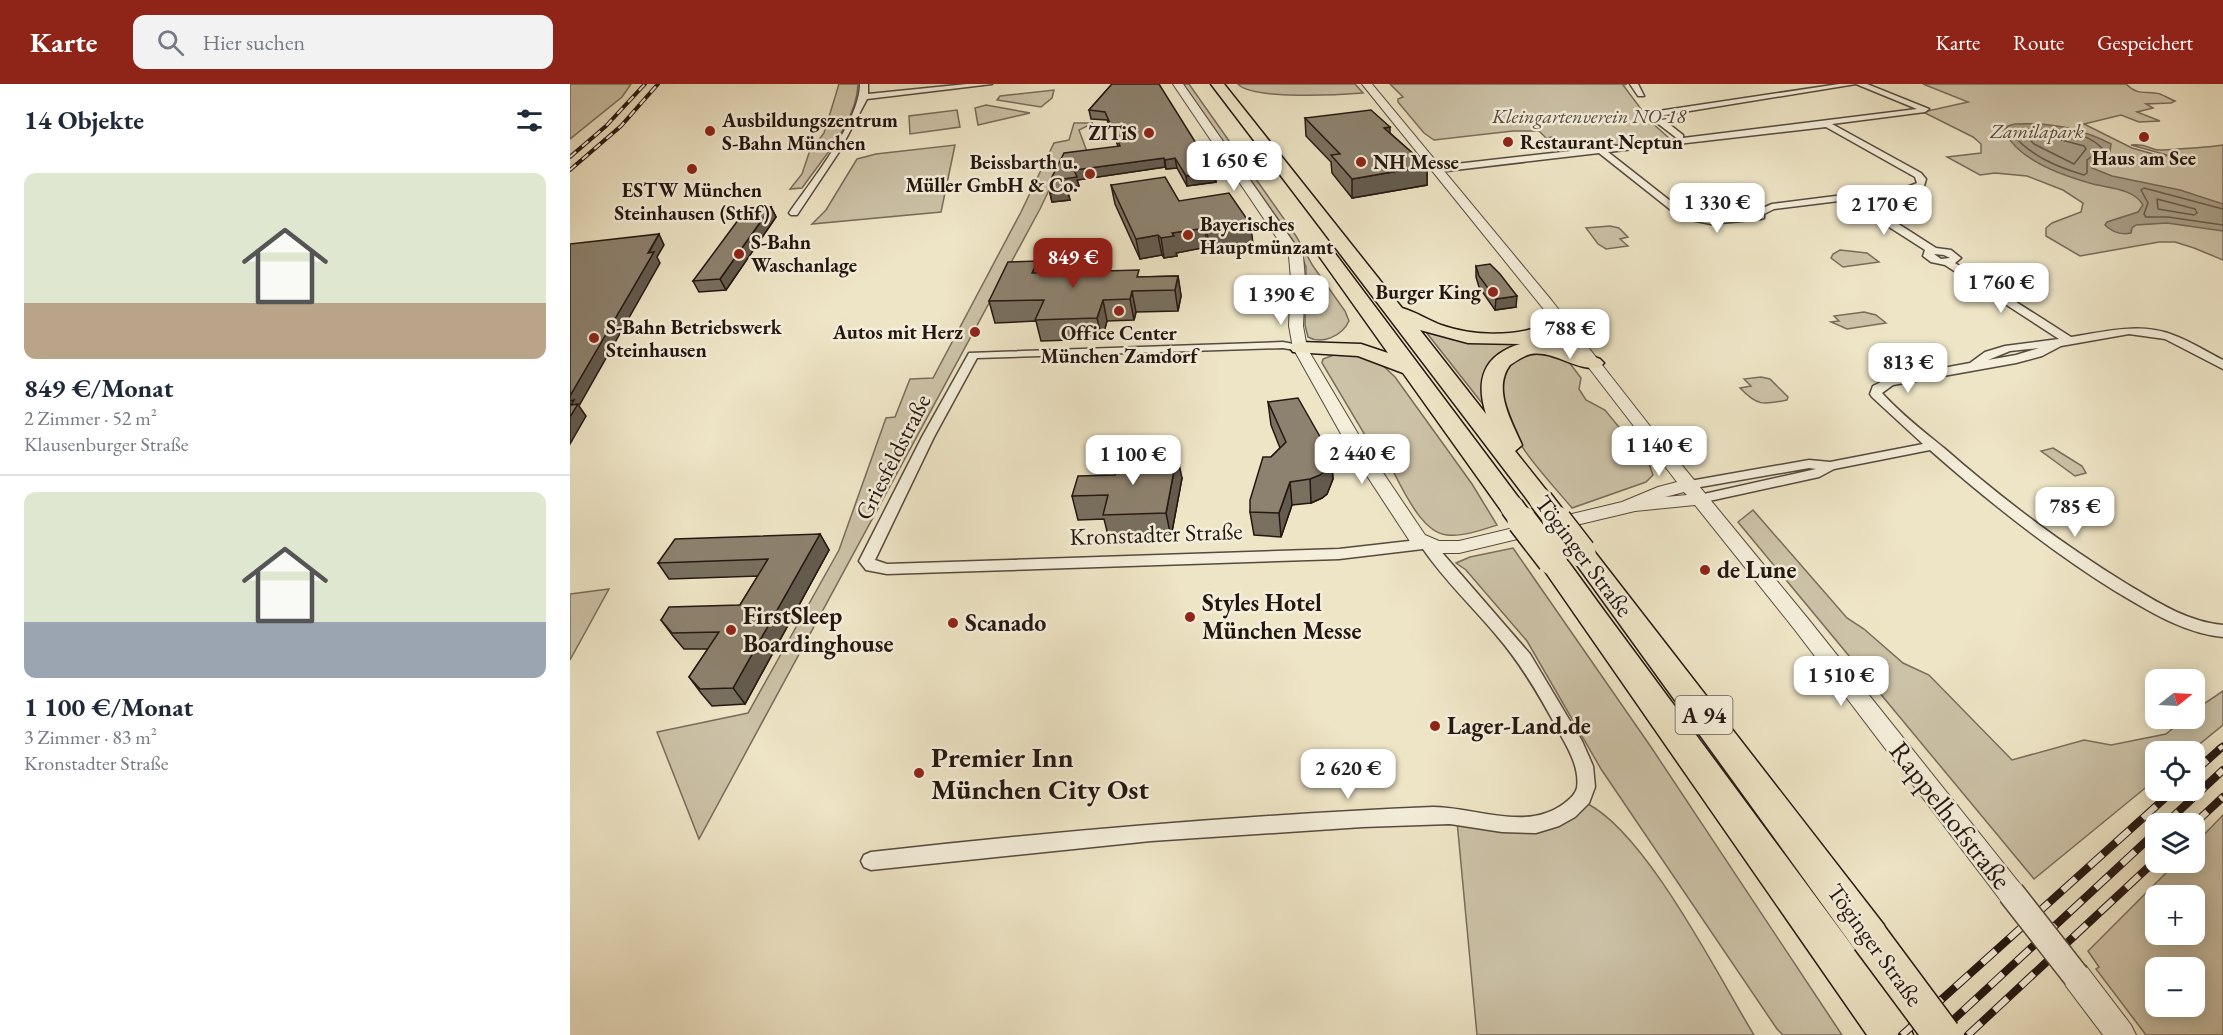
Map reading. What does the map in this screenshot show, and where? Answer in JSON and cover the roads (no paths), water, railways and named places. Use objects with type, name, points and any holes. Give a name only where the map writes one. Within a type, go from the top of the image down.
[{"type":"highway","points":[[1200,84],[1235,131]]},
{"type":"highway","name":"Töginger Straße","points":[[1216,84],[1541,500],[1567,556],[1856,951],[1942,1035]]},
{"type":"highway","points":[[1256,160],[1290,206]]},
{"type":"highway","name":"Töginger Straße","points":[[1318,243],[1512,507],[1567,556]]},
{"type":"highway","points":[[1300,348],[1332,342],[1354,330],[1358,315],[1352,289]]},
{"type":"highway","points":[[1392,310],[1426,328],[1443,334],[1527,344],[1560,351],[1593,363]]},
{"type":"highway","points":[[1523,477],[1496,409],[1491,388],[1494,371],[1502,361],[1550,330],[1557,316]]},
{"type":"highway","points":[[1527,344],[1573,337]]},
{"type":"highway","points":[[1300,348],[1361,350],[1411,369]]},
{"type":"highway","name":"Töginger Straße","points":[[1856,951],[1892,1035]]},
{"type":"street","points":[[795,213],[835,152],[864,98],[864,84]]},
{"type":"street","points":[[864,98],[988,84]]},
{"type":"street","points":[[871,861],[1032,842],[1352,818],[1450,814],[1521,827],[1558,818],[1580,800],[1586,788],[1582,760],[1547,693],[1518,651],[1490,617],[1442,568],[1427,544],[1418,539],[1359,450],[1300,348],[1297,333],[1296,256],[1178,84]]},
{"type":"street","name":"Rappelhofstraße","points":[[1367,84],[1557,316],[1694,492],[1802,625],[2121,1035]]},
{"type":"street","points":[[1634,84],[1641,94]]},
{"type":"street","points":[[1680,137],[1654,117],[1655,114],[1853,84]]},
{"type":"street","points":[[1438,169],[1827,124],[1830,121],[1926,109],[1860,84]]},
{"type":"street","points":[[1602,150],[1684,216],[1711,221],[1805,209],[1820,201],[1915,188],[1922,184],[1922,179],[1918,175],[1827,124]]},
{"type":"street","points":[[1849,197],[1934,251],[1929,252],[1930,258],[1948,263],[2064,342]]},
{"type":"street","points":[[2223,365],[2179,341],[2152,333],[2129,331],[2064,342],[2023,359],[1973,365],[1889,382],[1877,389],[1880,399],[1932,446],[2008,510],[2051,542],[2114,583],[2183,621],[2209,630],[2223,631]]},
{"type":"street","name":"Griesfeldstraße","points":[[887,569],[871,566],[867,561],[870,550],[973,355],[1283,345],[1300,348]]},
{"type":"street","points":[[1694,492],[1819,473],[1830,466],[1932,446]]},
{"type":"street","name":"Kronstadter Straße","points":[[887,569],[1339,554],[1427,544],[1437,548],[1459,547],[1627,507],[1665,505],[1694,492]]},
{"type":"water","points":[[2015,124],[2065,127],[2111,144],[2110,151],[2091,164],[2092,168],[2112,176],[2180,190],[2223,204],[2223,231],[2167,223],[2136,225],[2132,228],[2131,233],[2114,232],[2105,225],[2107,222],[2138,212],[2143,205],[2139,200],[2121,190],[2069,177],[2031,159],[2011,142],[2004,131],[2008,126]]},
{"type":"railway","points":[[570,157],[606,126],[645,84]]},
{"type":"railway","points":[[570,170],[621,126],[658,84]]},
{"type":"railway","points":[[2219,749],[2223,746]]},
{"type":"railway","points":[[2205,762],[2221,748]]},
{"type":"railway","points":[[2177,813],[2223,770]]},
{"type":"railway","points":[[2205,814],[2223,797]]},
{"type":"railway","points":[[1902,1035],[2162,801]]},
{"type":"railway","points":[[1937,1035],[2145,842]]},
{"type":"railway","points":[[1968,1035],[2145,870]]},
{"type":"place","name":"Ausbildungszentrum S-Bahn München","points":[[710,131]]},
{"type":"place","name":"ZITiS","points":[[1149,133]]},
{"type":"place","name":"Haus am See","points":[[2144,137]]},
{"type":"place","name":"Restaurant Neptun","points":[[1508,142]]},
{"type":"place","name":"NH Messe","points":[[1361,162]]},
{"type":"place","name":"ESTW München Steinhausen (Sthf)","points":[[692,169]]},
{"type":"place","name":"Beissbarth u. Müller GmbH & Co.","points":[[1090,174]]},
{"type":"place","name":"Bayerisches Hauptmünzamt","points":[[1188,235]]},
{"type":"place","name":"S-Bahn Waschanlage","points":[[739,254]]},
{"type":"place","name":"Burger King","points":[[1493,292]]},
{"type":"place","name":"Office Center München Zamdorf","points":[[1119,311]]},
{"type":"place","name":"Autos mit Herz","points":[[975,332]]},
{"type":"place","name":"S-Bahn Betriebswerk Steinhausen","points":[[594,338]]},
{"type":"place","name":"de Lune","points":[[1705,570]]},
{"type":"place","name":"Styles Hotel München Messe","points":[[1190,617]]},
{"type":"place","name":"Scanado","points":[[953,623]]},
{"type":"place","name":"FirstSleep Boardinghouse","points":[[731,630]]},
{"type":"place","name":"Lager-Land.de","points":[[1435,726]]},
{"type":"place","name":"Premier Inn München City Ost","points":[[919,773]]},
{"type":"park label","name":"Kleingartenverein NO-18","points":[[1589,116]]},
{"type":"park label","name":"Zamilapark","points":[[2037,131]]}]
